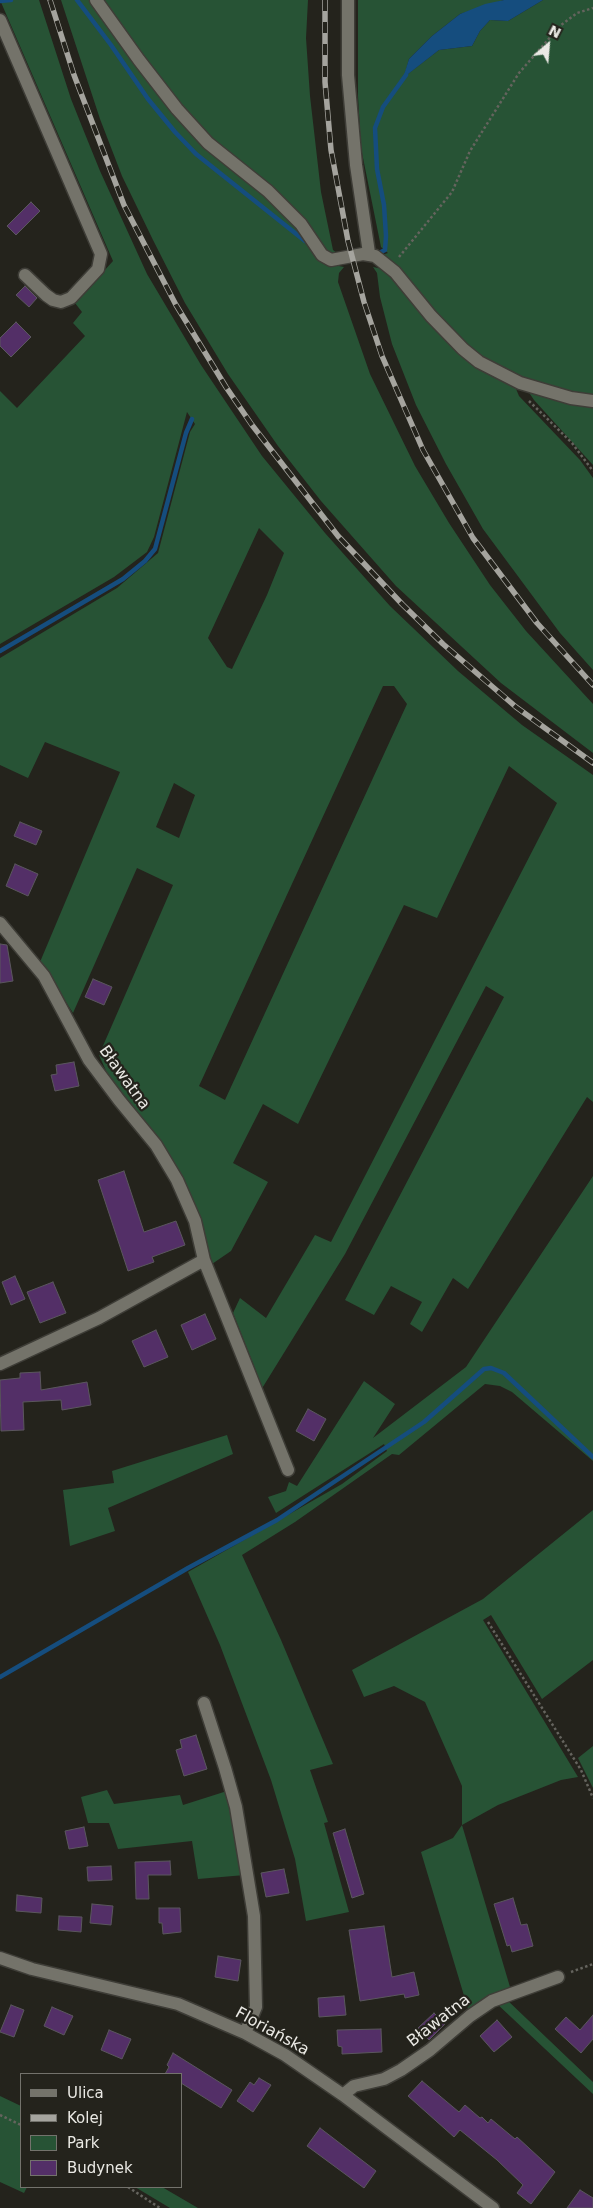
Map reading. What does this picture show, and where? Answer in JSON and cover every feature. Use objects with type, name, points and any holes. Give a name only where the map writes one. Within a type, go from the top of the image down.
[{"type":"street","points":[[96,0],[177,109],[208,143],[268,191],[301,224],[322,255],[331,260],[369,254],[375,256],[391,269],[463,350],[496,372],[520,383],[571,398],[593,401]]},
{"type":"street","points":[[348,0],[347,33],[350,102],[356,165],[369,253]]},
{"type":"street","points":[[0,20],[101,254],[98,269],[71,298],[61,302],[53,300],[46,295],[24,275]]},
{"type":"street","name":"Bławatna","points":[[0,923],[44,976],[89,1060],[156,1146],[177,1180],[196,1222],[204,1260],[288,1470]]},
{"type":"street","points":[[0,1364],[99,1318],[204,1260]]},
{"type":"street","points":[[204,1704],[236,1807],[254,1916],[256,2007],[245,2033]]},
{"type":"street","name":"Floriańska","points":[[0,1958],[32,1969],[178,2004],[245,2033],[286,2055],[343,2095],[493,2208]]},
{"type":"street","name":"Bławatna","points":[[343,2095],[354,2086],[384,2079],[401,2070],[430,2050],[470,2016],[492,2001],[558,1977]]},
{"type":"path","points":[[391,269],[414,237],[441,209],[452,192],[470,152],[519,73],[560,26],[577,13],[593,8]]},
{"type":"path","points":[[520,383],[522,393],[526,398],[572,443],[593,471]]},
{"type":"path","points":[[488,1622],[581,1770],[593,1798]]},
{"type":"path","points":[[558,1977],[593,1964]]},
{"type":"path","points":[[0,2115],[20,2125]]},
{"type":"path","points":[[130,2188],[160,2208]]},
{"type":"green space","points":[[0,0],[39,0],[71,99],[100,171],[147,274],[201,365],[262,456],[325,533],[390,606],[458,671],[522,725],[593,775],[593,1102],[587,1097],[468,1289],[453,1278],[422,1332],[410,1324],[422,1302],[391,1286],[374,1315],[345,1300],[504,997],[486,986],[345,1254],[261,1390],[256,1371],[233,1313],[240,1298],[266,1318],[315,1235],[331,1242],[557,803],[509,766],[437,918],[404,905],[298,1124],[263,1104],[233,1163],[268,1182],[231,1251],[212,1264],[195,1209],[173,1161],[111,1082],[99,1055],[173,885],[137,868],[73,1013],[40,962],[120,772],[45,742],[28,778],[0,765],[0,658],[117,588],[158,553],[190,432],[195,424],[187,412],[154,537],[147,552],[114,577],[0,644],[0,391],[17,408],[85,336],[73,323],[82,312],[75,303],[113,261]],"holes":[[[259,528],[284,553],[267,595],[232,669],[227,667],[208,638]],[[383,686],[394,686],[407,704],[225,1100],[199,1086]],[[174,783],[195,795],[179,838],[156,827]]]},
{"type":"green space","points":[[61,0],[91,0],[158,93],[290,220],[302,233],[310,250],[317,257],[334,265],[344,267],[339,273],[338,282],[370,374],[415,466],[449,523],[490,585],[526,631],[593,704],[593,753],[501,683],[396,586],[321,501],[278,446],[228,374],[185,303],[153,240],[122,176],[100,119]]},
{"type":"green space","points":[[101,0],[308,0],[306,38],[310,96],[321,192],[333,250],[337,253],[331,256],[239,164],[195,124]]},
{"type":"green space","points":[[358,0],[504,0],[460,14],[432,36],[409,59],[404,77],[439,50],[472,46],[480,31],[490,20],[508,21],[543,0],[593,0],[593,396],[560,391],[514,375],[486,362],[461,343],[382,255],[388,253],[381,247],[361,148],[358,96]]},
{"type":"green space","points":[[373,267],[383,269],[421,309],[514,384],[519,396],[580,460],[593,478],[593,670],[560,633],[483,529],[446,464],[416,405],[392,344],[380,297],[377,273]]},
{"type":"green space","points":[[526,388],[593,406],[593,465],[534,400]]},
{"type":"green space","points":[[593,1176],[593,1461],[512,1392],[500,1386],[485,1384],[399,1455],[392,1454],[295,1522],[242,1555],[281,1640],[333,1764],[310,1770],[328,1822],[324,1823],[349,1912],[306,1921],[295,1859],[271,1780],[220,1645],[188,1572],[342,1484],[387,1451],[384,1444],[276,1513],[268,1497],[286,1491],[289,1482],[297,1486],[364,1381],[395,1404],[373,1438],[466,1367]]},
{"type":"green space","points":[[227,1435],[233,1454],[108,1508],[115,1531],[70,1546],[63,1490],[114,1483],[112,1471]]},
{"type":"green space","points":[[593,1510],[593,1660],[542,1699],[491,1615],[483,1620],[578,1777],[561,1780],[498,1805],[462,1825],[462,1786],[425,1702],[394,1686],[364,1697],[352,1670],[483,1599]]},
{"type":"green space","points":[[593,1746],[593,1788],[578,1758]]},
{"type":"green space","points":[[107,1790],[114,1804],[180,1795],[183,1805],[227,1791],[245,1875],[198,1879],[192,1841],[118,1849],[109,1823],[88,1823],[81,1797]]},
{"type":"green space","points":[[462,1825],[510,1987],[468,2009],[421,1852],[453,1838]]},
{"type":"green space","points":[[505,1998],[593,2082],[593,2094],[495,2002]]},
{"type":"green space","points":[[0,2096],[20,2106],[20,2188],[26,2188],[24,2193],[0,2182]]},
{"type":"green space","points":[[137,2188],[164,2188],[198,2208],[170,2208]]},
{"type":"water","points":[[504,0],[543,0],[508,21],[490,20],[480,31],[472,46],[439,50],[403,78],[409,59],[432,36],[460,14],[485,4]]},
{"type":"building","points":[[31,202],[40,211],[16,235],[7,226]]},
{"type":"building","points":[[25,286],[37,298],[29,307],[16,295]]},
{"type":"building","points":[[16,322],[31,337],[11,357],[0,346],[0,338]]},
{"type":"building","points":[[20,822],[42,831],[36,845],[14,836]]},
{"type":"building","points":[[15,864],[38,874],[28,896],[6,886]]},
{"type":"building","points":[[0,944],[7,945],[13,981],[0,983]]},
{"type":"building","points":[[93,979],[112,987],[104,1005],[85,997]]},
{"type":"building","points":[[74,1062],[79,1086],[55,1091],[51,1075],[57,1074],[56,1065]]},
{"type":"building","points":[[124,1171],[144,1232],[176,1221],[185,1245],[152,1257],[154,1262],[128,1271],[98,1180]]},
{"type":"building","points":[[15,1276],[25,1299],[11,1305],[2,1282]]},
{"type":"building","points":[[53,1282],[66,1313],[40,1323],[27,1292]]},
{"type":"building","points":[[205,1314],[216,1339],[192,1350],[181,1325]]},
{"type":"building","points":[[156,1330],[168,1357],[144,1367],[132,1341]]},
{"type":"building","points":[[40,1372],[41,1390],[87,1382],[91,1405],[62,1410],[61,1400],[23,1402],[24,1430],[1,1431],[0,1380],[20,1378],[20,1373]]},
{"type":"building","points":[[308,1409],[326,1419],[314,1441],[296,1431]]},
{"type":"building","points":[[196,1735],[207,1769],[184,1776],[176,1750],[182,1748],[180,1740]]},
{"type":"building","points":[[84,1827],[88,1846],[69,1849],[65,1831]]},
{"type":"building","points":[[345,1829],[364,1894],[352,1898],[333,1833]]},
{"type":"building","points":[[170,1861],[171,1875],[148,1875],[149,1899],[136,1899],[135,1862]]},
{"type":"building","points":[[111,1866],[112,1880],[88,1881],[87,1867]]},
{"type":"building","points":[[284,1869],[289,1893],[266,1897],[261,1873]]},
{"type":"building","points":[[17,1895],[42,1898],[41,1913],[16,1911]]},
{"type":"building","points":[[513,1898],[521,1925],[527,1924],[533,1946],[512,1952],[510,1945],[507,1946],[494,1904]]},
{"type":"building","points":[[92,1904],[113,1906],[111,1925],[90,1923]]},
{"type":"building","points":[[159,1908],[180,1908],[181,1932],[163,1934],[162,1923],[159,1923]]},
{"type":"building","points":[[59,1916],[82,1917],[81,1932],[58,1930]]},
{"type":"building","points":[[384,1926],[392,1977],[414,1972],[419,1995],[405,1998],[404,1994],[360,2001],[349,1930]]},
{"type":"building","points":[[218,1956],[241,1960],[238,1981],[215,1977]]},
{"type":"building","points":[[344,1996],[346,2015],[319,2017],[318,1998]]},
{"type":"building","points":[[11,2005],[24,2010],[14,2037],[0,2032]]},
{"type":"building","points":[[52,2007],[73,2016],[64,2035],[44,2026]]},
{"type":"building","points":[[434,2013],[445,2024],[429,2040],[418,2028]]},
{"type":"building","points":[[593,2015],[593,2039],[581,2053],[555,2029],[566,2017],[580,2030]]},
{"type":"building","points":[[497,2020],[512,2037],[494,2052],[480,2036]]},
{"type":"building","points":[[381,2029],[382,2052],[342,2054],[342,2047],[338,2046],[337,2030]]},
{"type":"building","points":[[109,2030],[131,2039],[122,2059],[101,2050]]},
{"type":"building","points":[[173,2053],[232,2090],[221,2108],[182,2084],[182,2073],[166,2073],[169,2067],[167,2065]]},
{"type":"building","points":[[259,2078],[271,2085],[253,2112],[237,2101],[250,2082],[254,2085]]},
{"type":"building","points":[[422,2081],[459,2112],[465,2105],[488,2123],[491,2119],[515,2139],[517,2137],[555,2172],[531,2204],[517,2193],[523,2185],[497,2160],[460,2130],[454,2137],[408,2096]]},
{"type":"building","points":[[320,2128],[376,2171],[364,2188],[307,2146]]},
{"type":"building","points":[[580,2190],[593,2198],[593,2208],[567,2208]]},
{"type":"waterway","points":[[0,1],[11,0]]},
{"type":"waterway","points":[[77,0],[148,99],[175,132],[196,154],[305,241]]},
{"type":"waterway","points":[[379,253],[385,250],[386,236],[384,205],[377,169],[375,128],[383,107],[406,75]]},
{"type":"waterway","points":[[0,651],[123,579],[145,561],[155,549],[186,433],[192,419]]},
{"type":"waterway","points":[[0,1677],[188,1568],[277,1520],[424,1422],[484,1369],[491,1368],[504,1373],[593,1457]]},
{"type":"railway","points":[[50,0],[74,75],[124,205],[176,305],[226,387],[252,425],[338,536],[402,604],[443,644],[516,707],[593,763]]},
{"type":"railway","points":[[325,0],[325,82],[331,150],[348,241],[364,302],[382,356],[423,450],[473,538],[537,623],[593,685]]}]
